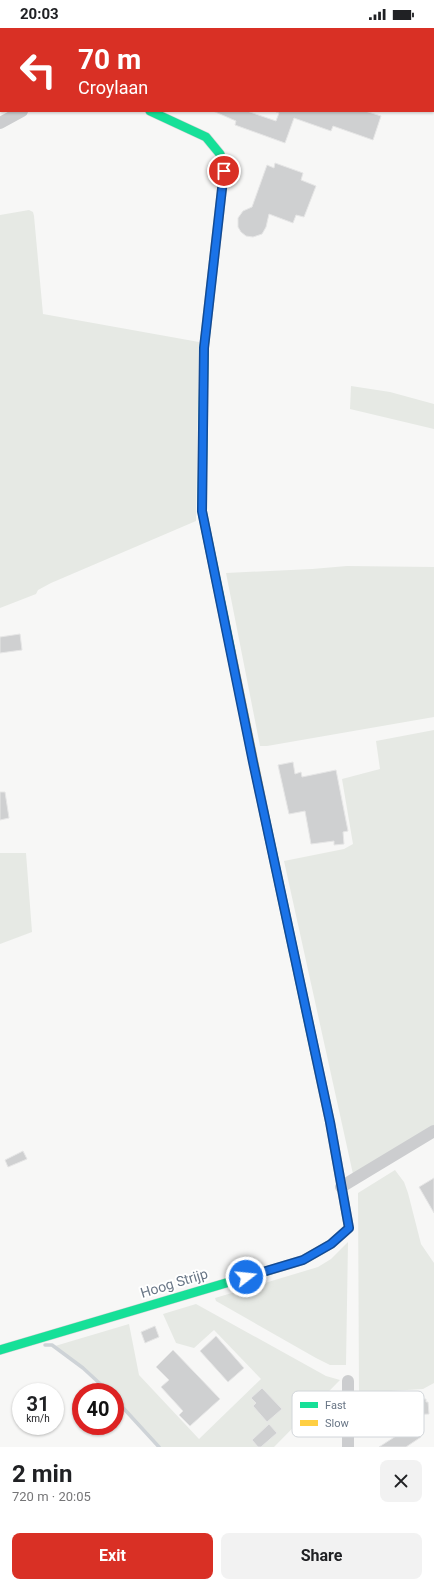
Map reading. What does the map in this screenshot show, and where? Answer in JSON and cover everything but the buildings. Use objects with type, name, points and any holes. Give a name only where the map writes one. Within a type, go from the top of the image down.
[{"type":"street","points":[[0,123],[20,112]]},
{"type":"street","points":[[152,112],[206,137],[220,154],[224,171],[204,348],[202,511],[253,762],[330,1122],[341,1187],[434,1131]]},
{"type":"street","name":"Hoog Strijp","points":[[0,1350],[303,1260],[331,1244],[349,1228],[341,1187]]},
{"type":"street","points":[[348,1381],[348,1391]]},
{"type":"shaded area","points":[[29,210],[33,212],[34,216],[43,314],[199,342],[196,521],[51,583],[38,590],[36,594],[0,608],[0,215]]},
{"type":"shaded area","points":[[351,386],[390,392],[434,404],[434,429],[350,409]]},
{"type":"shaded area","points":[[347,566],[434,567],[434,717],[260,746],[226,573]]},
{"type":"shaded area","points":[[434,730],[434,1125],[353,1174],[284,861],[344,849],[353,844],[342,779],[380,769],[376,741]]},
{"type":"shaded area","points":[[0,853],[26,853],[32,932],[0,944]]},
{"type":"shaded area","points":[[395,1170],[404,1182],[408,1193],[421,1244],[434,1263],[434,1383],[423,1389],[359,1391],[358,1193]]},
{"type":"shaded area","points":[[348,1242],[346,1365],[330,1365],[216,1301],[215,1298],[318,1267],[331,1259]]},
{"type":"shaded area","points":[[196,1304],[326,1376],[340,1380],[329,1391],[292,1391],[292,1429],[274,1447],[158,1447],[124,1411],[124,1383],[97,1383],[88,1373],[55,1346],[129,1324],[139,1375],[199,1439],[261,1379],[214,1330],[194,1348],[176,1343],[163,1314]]},
{"type":"waterway","points":[[45,1345],[52,1345],[83,1368],[99,1383]]},
{"type":"waterway","points":[[124,1409],[159,1447]]},
{"type":"traffic: fast","points":[[152,112],[206,137],[220,154],[223,165]]},
{"type":"traffic: fast","points":[[206,330],[204,348],[202,511],[231,652]]},
{"type":"traffic: fast","points":[[264,813],[316,1057]]},
{"type":"traffic: fast","points":[[0,1350],[270,1270]]},
{"type":"traffic: slow","points":[[206,330],[224,171],[223,165]]},
{"type":"traffic: slow","points":[[231,652],[264,813]]},
{"type":"traffic: slow","points":[[270,1270],[303,1260],[331,1244],[349,1228],[330,1122],[316,1057]]},
{"type":"route","points":[[224,171],[204,348],[202,511],[253,762],[330,1122],[349,1228],[331,1244],[303,1260],[246,1277]]}]
